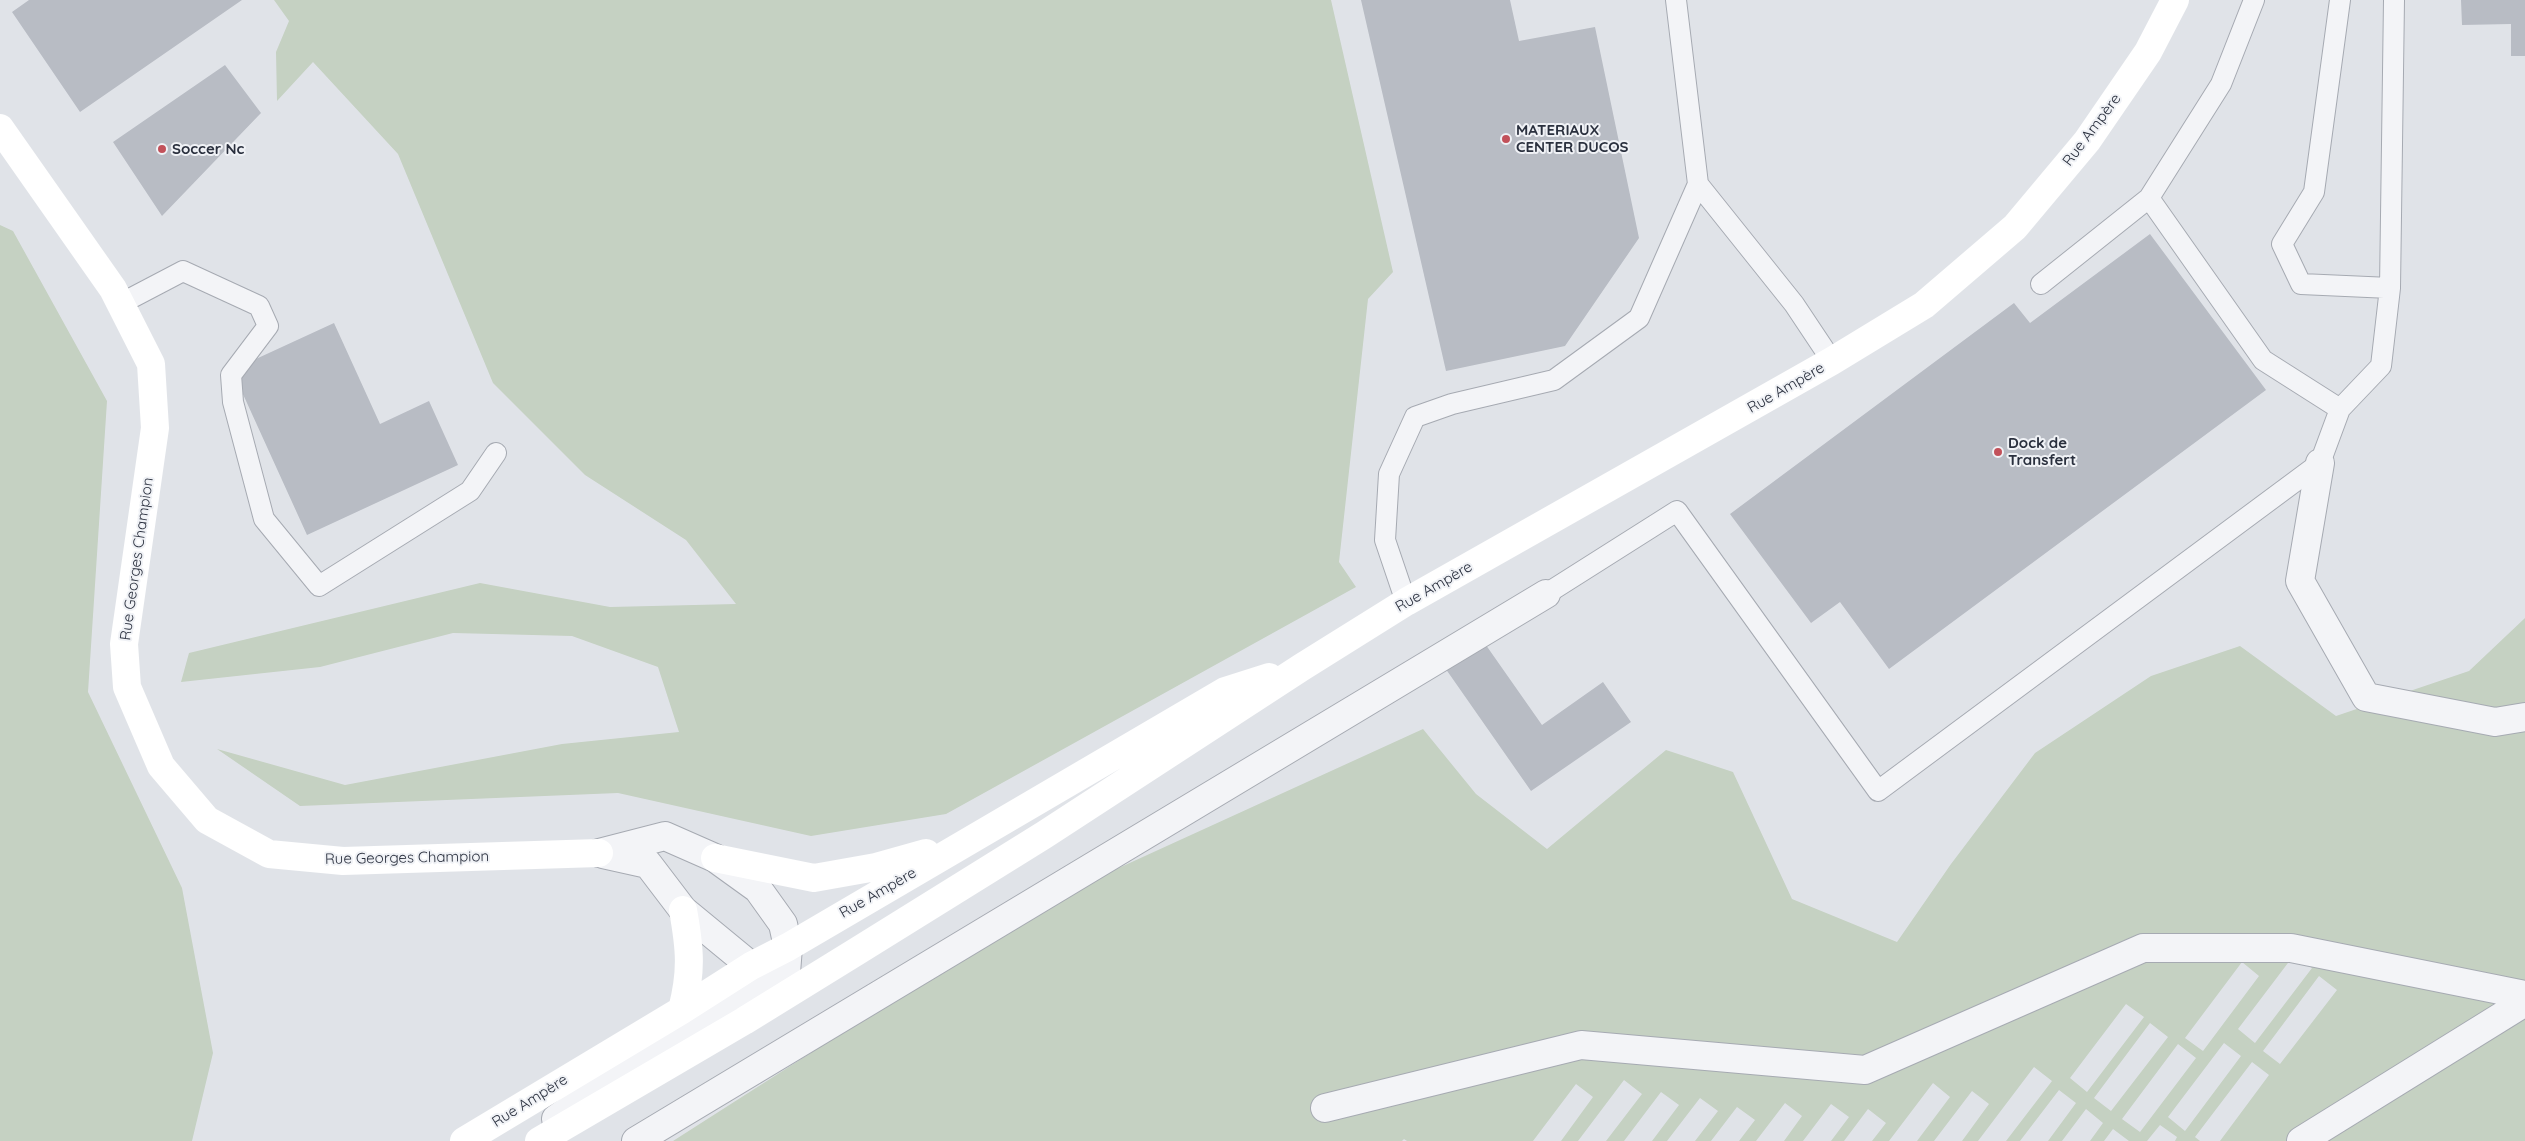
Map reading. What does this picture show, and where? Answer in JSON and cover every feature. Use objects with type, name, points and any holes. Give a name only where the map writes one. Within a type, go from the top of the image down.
[{"type":"main road","name":"Rue Ampère","points":[[539,1141],[744,1022],[860,950],[1044,835],[1302,667],[1406,602],[1832,361],[1924,305],[2015,226],[2087,141],[2148,52],[2175,0]]},
{"type":"main road","name":"Rue Georges Champion","points":[[0,128],[113,289],[151,364],[155,428],[125,636],[127,687],[160,766],[207,820],[269,854],[343,861],[599,853]]},
{"type":"main road","name":"Rue Ampère","points":[[464,1141],[682,1010],[751,966],[787,960],[970,839],[1225,691],[1302,667]]},
{"type":"main road","points":[[715,858],[814,878],[876,867],[970,839]]},
{"type":"main road","points":[[682,1010],[690,980],[689,947],[684,910]]},
{"type":"street","points":[[2320,463],[2300,581],[2366,697],[2495,722],[2525,717]]},
{"type":"street","points":[[636,1141],[1546,594]]},
{"type":"street","name":"Rue Georges Champion","points":[[599,853],[665,836],[715,858],[758,889],[783,924],[787,960]]},
{"type":"street","name":"Rue Georges Champion","points":[[599,853],[648,864],[684,910],[751,966]]},
{"type":"street","points":[[1325,1108],[1582,1045],[1865,1070],[2143,948],[2292,948],[2525,995]]},
{"type":"street","points":[[526,1141],[601,1087],[787,960],[860,950]]},
{"type":"street","points":[[2301,1141],[2525,1002]]},
{"type":"lane","points":[[1406,602],[1385,540],[1388,474],[1415,416],[1452,404],[1554,380],[1639,318],[1698,184],[1676,0]]},
{"type":"lane","points":[[2041,284],[2148,198],[2221,84],[2254,0]]},
{"type":"lane","points":[[2340,0],[2314,192],[2282,244],[2301,284],[2390,288]]},
{"type":"lane","points":[[1546,594],[1677,511],[1878,791],[2320,463],[2340,409],[2381,366],[2390,288],[2394,0]]},
{"type":"lane","points":[[1698,184],[1794,304],[1832,361]]},
{"type":"lane","points":[[2148,198],[2263,360],[2340,409]]},
{"type":"lane","points":[[120,304],[183,271],[260,306],[268,326],[231,375],[234,402],[264,519],[319,586],[470,491],[496,453]]},
{"type":"green space","points":[[274,0],[1331,0],[1393,272],[1368,299],[1339,562],[1356,587],[946,814],[811,836],[618,793],[300,806],[217,749],[345,785],[562,744],[679,732],[658,667],[572,636],[453,633],[320,667],[181,682],[189,653],[480,583],[610,607],[736,604],[686,540],[585,475],[493,383],[398,154],[313,62],[277,101],[276,52],[289,21]]},
{"type":"green space","points":[[0,225],[13,231],[107,401],[88,692],[182,888],[213,1053],[192,1141],[0,1141]]},
{"type":"green space","points":[[2525,618],[2525,1141],[2220,1141],[2269,1075],[2252,1062],[2195,1137],[2200,1141],[2175,1141],[2177,1137],[2160,1125],[2147,1141],[2129,1141],[2113,1129],[2104,1141],[2090,1141],[2103,1123],[2086,1109],[2062,1141],[2048,1141],[2076,1103],[2059,1090],[2020,1141],[2006,1141],[2052,1081],[2034,1067],[1978,1141],[1962,1141],[1989,1104],[1972,1091],[1934,1141],[1917,1141],[1950,1097],[1933,1083],[1889,1141],[1872,1141],[1886,1123],[1868,1109],[1844,1141],[1831,1141],[1849,1117],[1831,1104],[1803,1141],[1784,1141],[1802,1116],[1785,1103],[1756,1141],[1739,1141],[1755,1120],[1737,1107],[1711,1141],[1695,1141],[1718,1111],[1700,1098],[1667,1141],[1652,1141],[1679,1105],[1661,1092],[1624,1141],[1606,1141],[1642,1094],[1624,1080],[1578,1141],[1561,1141],[1593,1097],[1576,1084],[1533,1141],[1407,1141],[1404,1139],[1402,1141],[673,1141],[1053,898],[1423,729],[1476,794],[1547,849],[1666,750],[1733,772],[1792,899],[1897,942],[1951,864],[2035,753],[2151,676],[2240,646],[2336,716],[2469,671]],"holes":[[[2294,955],[2312,968],[2255,1043],[2238,1029]],[[2242,962],[2259,976],[2203,1051],[2185,1038]],[[2319,976],[2337,990],[2280,1064],[2263,1051]],[[2126,1004],[2144,1017],[2087,1092],[2070,1078]],[[2150,1023],[2168,1037],[2111,1111],[2094,1098]],[[2224,1043],[2241,1056],[2185,1131],[2168,1117]],[[2178,1044],[2196,1058],[2140,1132],[2122,1119]]]},
{"type":"building","points":[[29,0],[242,0],[80,112],[12,12]]},
{"type":"building","name":"MATERIAUX CENTER DUCOS","points":[[1361,0],[1510,0],[1519,41],[1595,27],[1639,238],[1565,346],[1446,371]]},
{"type":"building","points":[[2461,0],[2525,0],[2525,56],[2511,56],[2511,24],[2462,25]]},
{"type":"building","points":[[225,65],[261,113],[162,216],[113,142]]},
{"type":"building","name":"Dock de Transfert","points":[[2150,234],[2266,390],[1889,669],[1840,602],[1811,623],[1730,514],[2014,303],[2030,323]]},
{"type":"building","points":[[334,323],[380,424],[429,401],[458,465],[307,535],[232,370]]},
{"type":"building","points":[[1481,638],[1542,725],[1603,682],[1631,722],[1531,791],[1443,665]]},
{"type":"place","name":"MATERIAUX CENTER DUCOS","points":[[1506,139]]},
{"type":"place","name":"Soccer Nc","points":[[162,149]]},
{"type":"place","name":"Dock de Transfert","points":[[1998,452]]}]
